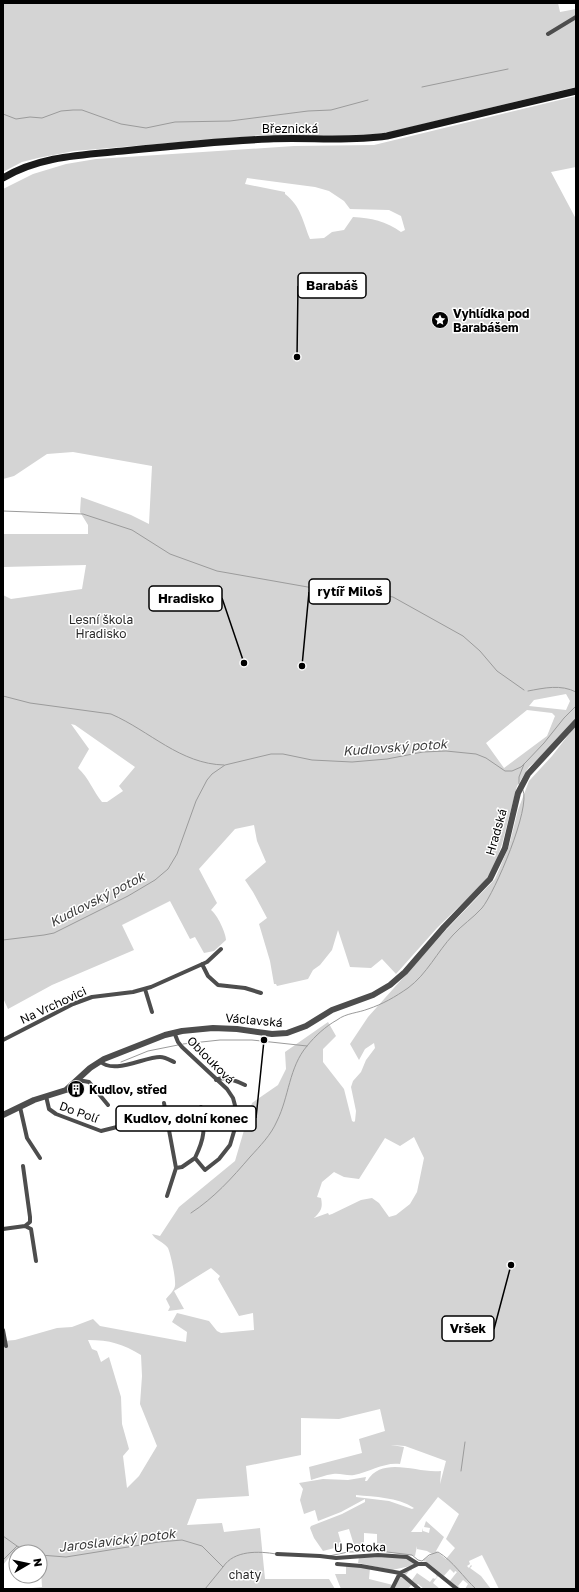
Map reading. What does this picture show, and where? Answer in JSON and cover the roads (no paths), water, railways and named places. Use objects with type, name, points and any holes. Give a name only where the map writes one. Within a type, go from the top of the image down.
[{"type":"main road","name":"Březnická","points":[[3,178],[40,162],[78,155],[269,139],[358,139],[387,136],[576,91]]},
{"type":"street","points":[[548,34],[576,17]]},
{"type":"street","name":"Hradská","points":[[398,979],[444,927],[490,879],[505,848],[518,794],[523,783],[528,774],[576,722]]},
{"type":"street","name":"Na Vrchovici","points":[[3,1040],[73,1004],[92,997],[145,989],[202,964],[221,949]]},
{"type":"street","points":[[202,964],[208,976],[218,985],[245,988],[261,993]]},
{"type":"street","name":"Václavská","points":[[3,1115],[46,1096],[63,1091],[100,1061],[156,1038],[174,1032],[225,1028],[272,1034],[287,1034],[306,1026],[332,1010],[373,995],[398,979]]},
{"type":"street","points":[[145,989],[152,1012]]},
{"type":"street","name":"Oblouková","points":[[174,1032],[182,1047],[230,1093],[235,1103],[236,1115],[232,1138],[223,1154],[205,1170],[195,1158]]},
{"type":"street","points":[[100,1061],[106,1065],[116,1066],[161,1057],[174,1062]]},
{"type":"street","points":[[216,1080],[226,1078],[245,1085]]},
{"type":"street","points":[[78,1080],[82,1082],[89,1082],[108,1105]]},
{"type":"street","name":"Do Polí","points":[[46,1096],[48,1107],[52,1113],[101,1131],[117,1127]]},
{"type":"street","points":[[164,1103],[176,1168],[167,1196]]},
{"type":"street","points":[[20,1107],[27,1138],[40,1158]]},
{"type":"street","points":[[176,1168],[182,1167],[195,1158],[204,1138],[201,1107]]},
{"type":"street","points":[[3,1230],[26,1226],[30,1222],[23,1166]]},
{"type":"street","points":[[26,1226],[31,1229],[36,1261]]},
{"type":"street","points":[[3,1330],[6,1346]]},
{"type":"street","name":"U Potoka","points":[[277,1554],[336,1558],[378,1555],[407,1557],[418,1564],[426,1564],[457,1589]]},
{"type":"street","points":[[337,1564],[361,1566],[400,1573],[419,1589]]},
{"type":"street","points":[[392,1589],[400,1573],[418,1564]]},
{"type":"waterway","points":[[422,87],[508,69]]},
{"type":"waterway","points":[[3,114],[16,119],[30,117],[42,118],[61,111],[82,110],[121,124],[146,128],[175,122],[230,121],[308,111],[331,110],[368,100]]},
{"type":"waterway","points":[[3,511],[83,514],[132,530],[170,554],[217,571],[319,589],[363,592],[393,597],[463,636],[480,651],[497,671],[524,690]]},
{"type":"waterway","points":[[528,691],[558,687],[576,692]]},
{"type":"waterway","points":[[3,696],[30,703],[111,714],[179,753],[193,759],[224,765]]},
{"type":"waterway","name":"Kudlovský potok","points":[[3,940],[54,933],[128,896],[155,880],[168,869],[177,854],[196,801],[207,780],[212,774],[225,765],[271,754],[283,754],[312,760],[352,762],[387,759],[423,752],[446,751],[476,754],[486,758],[505,771],[512,771],[521,767],[526,762],[576,706]]},
{"type":"waterway","points":[[519,784],[519,777],[524,764]]},
{"type":"waterway","points":[[191,1213],[222,1187],[268,1136],[275,1126],[281,1112],[296,1063],[307,1046],[333,1022],[348,1014],[379,1005],[408,988],[421,976],[453,935],[482,908],[503,868],[517,831],[522,814],[524,800],[523,790]]},
{"type":"waterway","points":[[183,1044],[220,1040],[252,1040],[307,1046]]},
{"type":"waterway","points":[[121,1062],[148,1051],[178,1045]]},
{"type":"waterway","points":[[461,1471],[465,1442]]},
{"type":"waterway","points":[[3,1536],[14,1544]]},
{"type":"waterway","name":"Jaroslavický potok","points":[[48,1556],[66,1557],[159,1542],[182,1540],[202,1546],[223,1567],[234,1557],[247,1553],[262,1552],[276,1554]]},
{"type":"waterway","name":"Jaroslavický potok","points":[[329,1556],[348,1552],[379,1551],[412,1555],[418,1560],[422,1561],[429,1555],[438,1552],[453,1564],[476,1589]]},
{"type":"waterway","name":"Jaroslavický potok","points":[[3,1560],[8,1555]]},
{"type":"waterway","points":[[205,1589],[223,1567]]},
{"type":"place","name":"Vyhlídka pod Barabášem","points":[[440,320]]},
{"type":"place","name":"Barabáš","points":[[297,357]]},
{"type":"place","name":"Hradisko","points":[[244,663]]},
{"type":"place","name":"rytíř Miloš","points":[[302,666]]},
{"type":"place","name":"Kudlov, dolní konec","points":[[264,1040]]},
{"type":"place","name":"Kudlov, střed","points":[[76,1089]]},
{"type":"place","name":"Vršek","points":[[511,1265]]},
{"type":"park label","name":"Lesní škola Hradisko","points":[[101,626]]},
{"type":"park label","name":"chaty","points":[[245,1574]]}]
